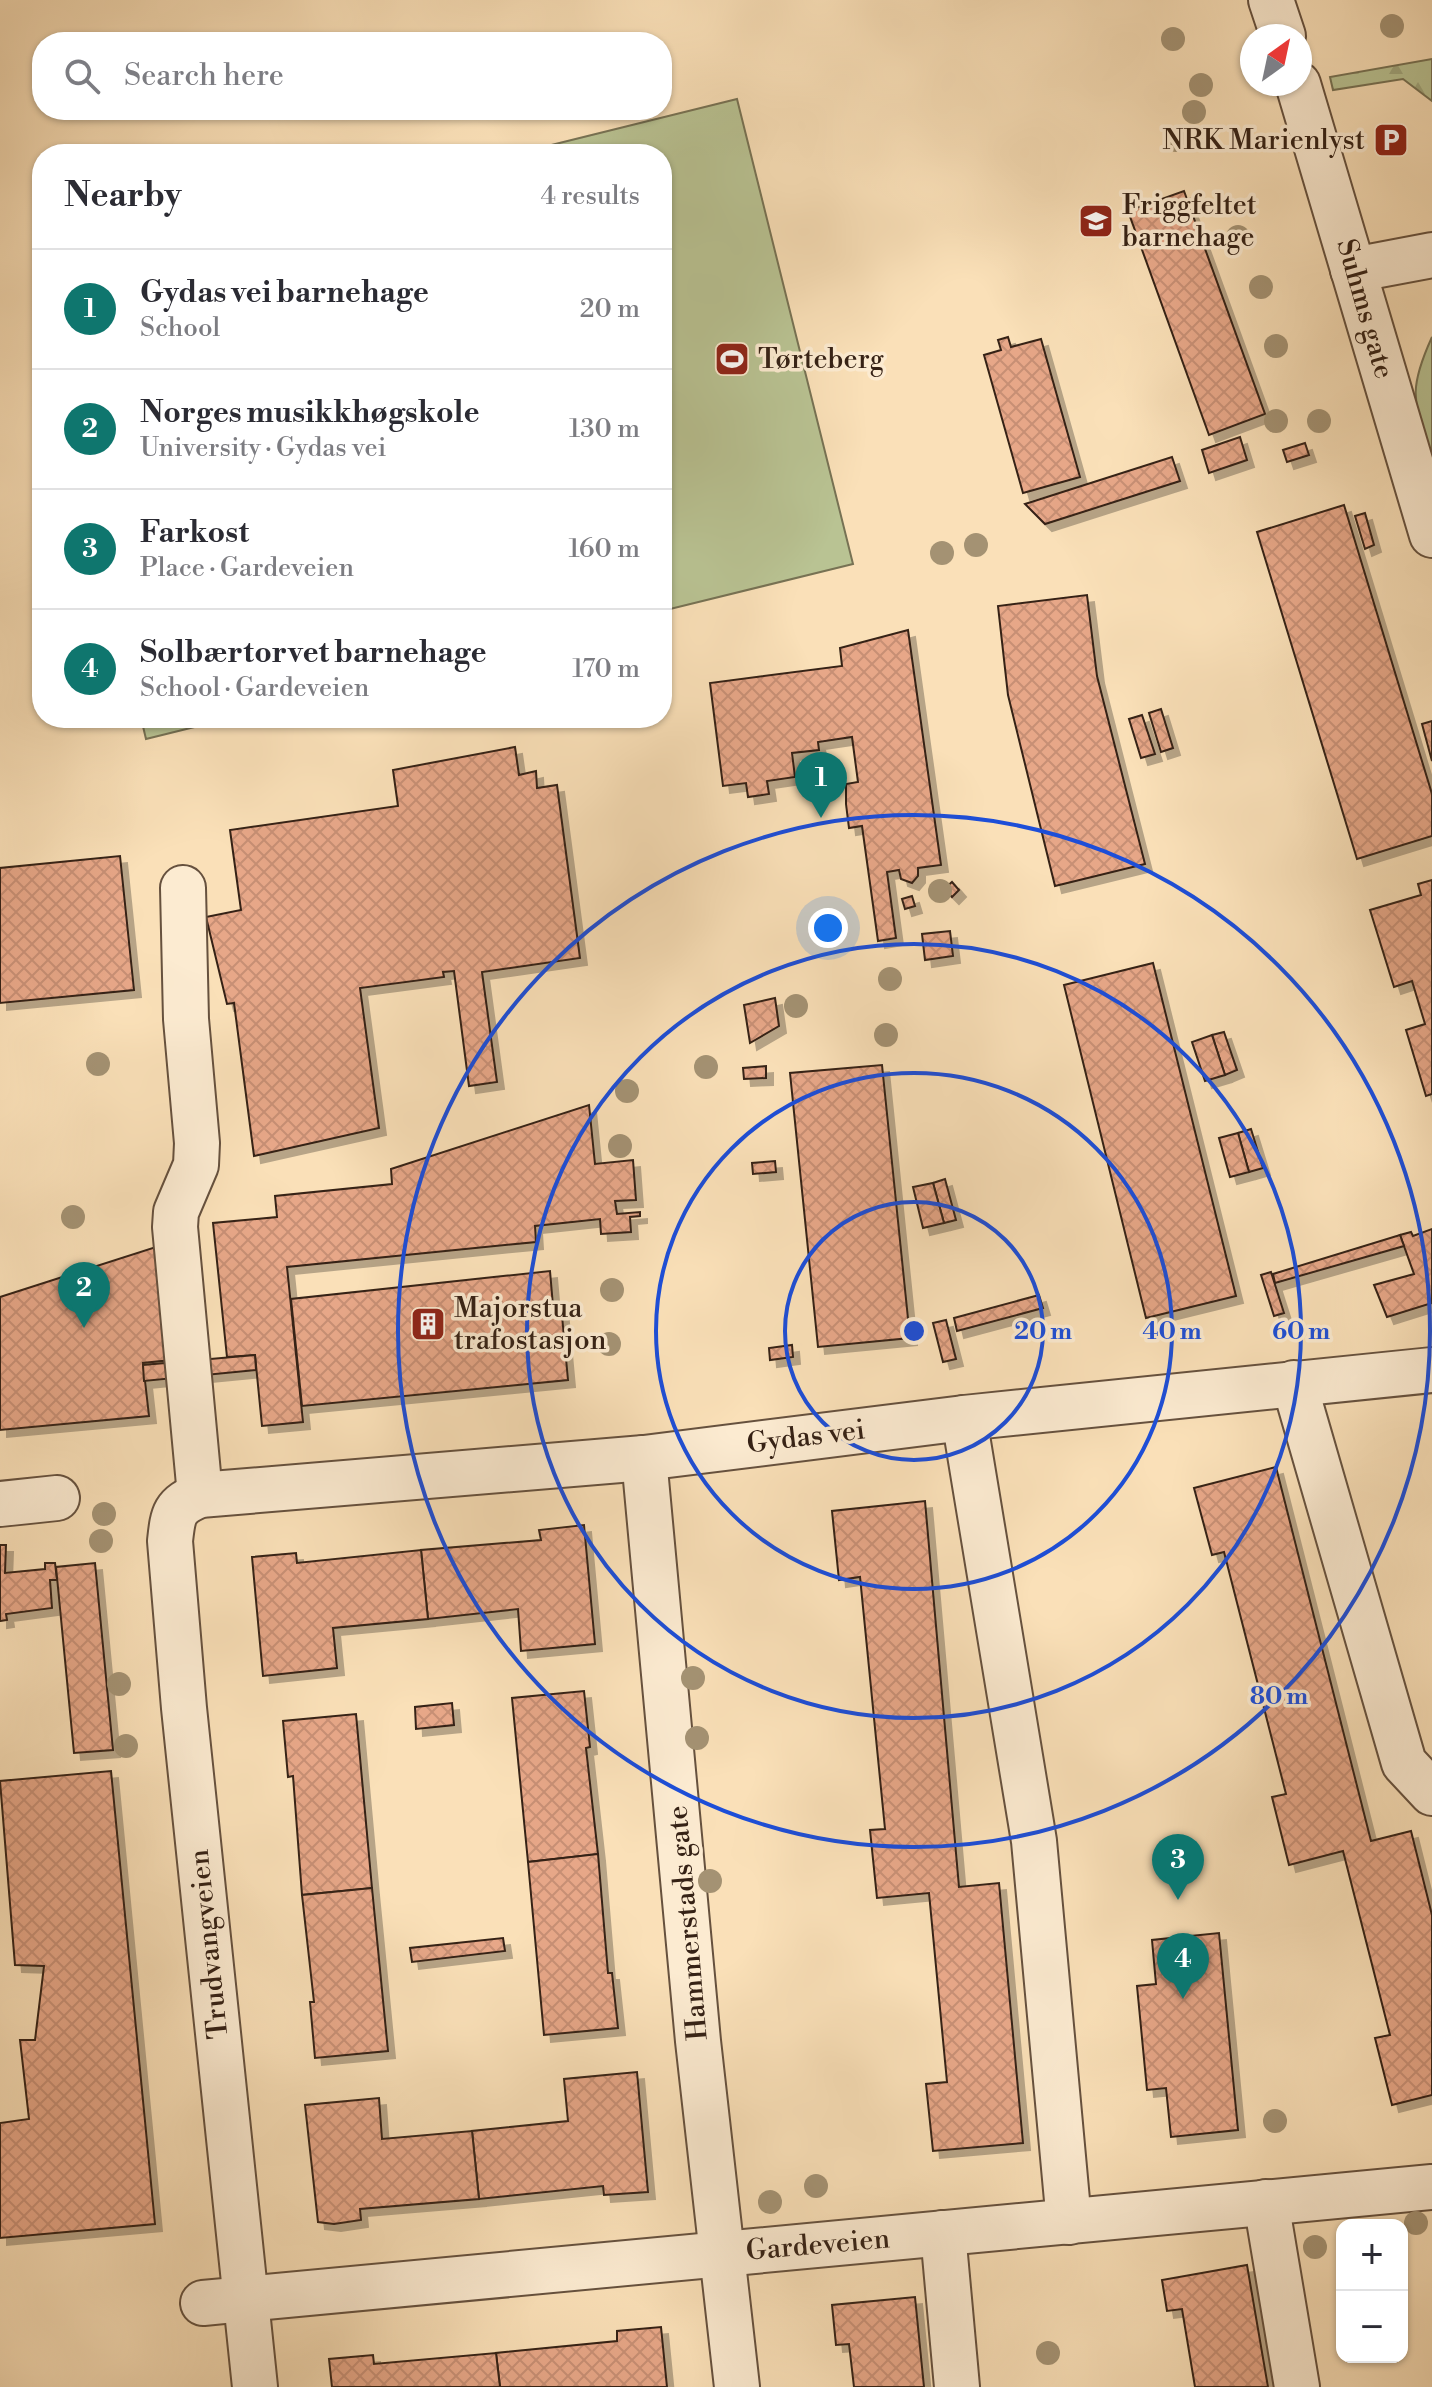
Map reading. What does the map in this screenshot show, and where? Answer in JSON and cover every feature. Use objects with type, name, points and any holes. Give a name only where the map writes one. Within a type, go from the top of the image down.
[{"type":"street","points":[[1271,0],[1279,24]]},
{"type":"street","name":"Suhms gate","points":[[1302,96],[1432,535]]},
{"type":"street","points":[[1353,270],[1432,255]]},
{"type":"street","points":[[183,888],[186,1019],[197,1143],[196,1165],[176,1212],[175,1227],[190,1499]]},
{"type":"street","name":"Gydas vei","points":[[190,1499],[644,1458],[964,1418],[1432,1370]]},
{"type":"street","points":[[1294,1383],[1404,1763],[1432,1793]]},
{"type":"street","points":[[964,1418],[1034,1841],[1069,2222]]},
{"type":"street","name":"Hammerstads gate","points":[[644,1458],[698,2041],[737,2387]]},
{"type":"street","points":[[0,1504],[57,1498]]},
{"type":"street","name":"Trudvangveien","points":[[190,1499],[172,1519],[170,1541],[181,1677],[255,2387]]},
{"type":"street","name":"Gardeveien","points":[[203,2303],[1432,2187]]},
{"type":"street","points":[[1266,2202],[1297,2387]]},
{"type":"street","points":[[943,2233],[957,2387]]},
{"type":"green space","points":[[1432,59],[1432,101],[1403,79],[1333,90],[1330,77]]},
{"type":"green space","name":"Tørteberg","points":[[737,99],[853,564],[672,609],[672,144],[555,144],[652,120],[672,120],[672,115]]},
{"type":"green space","points":[[1432,337],[1432,459],[1421,424],[1416,386]]},
{"type":"green space","points":[[143,728],[191,728],[146,739]]},
{"type":"building","points":[[1184,191],[1265,414],[1209,435],[1128,211]]},
{"type":"building","points":[[1008,337],[1011,347],[1041,339],[1080,477],[1023,493],[984,355],[1001,350],[998,340]]},
{"type":"building","points":[[1240,437],[1247,460],[1209,473],[1202,450]]},
{"type":"building","points":[[1305,443],[1309,455],[1287,462],[1283,450]]},
{"type":"building","points":[[1172,457],[1180,481],[1045,524],[1025,504]]},
{"type":"building","points":[[1344,505],[1432,794],[1432,836],[1357,859],[1257,532]]},
{"type":"building","points":[[1365,513],[1374,545],[1365,549],[1355,516]]},
{"type":"building","points":[[1087,595],[1097,676],[1145,864],[1055,886],[1008,695],[998,606]]},
{"type":"building","points":[[908,630],[941,865],[918,868],[918,876],[912,883],[901,879],[899,870],[887,872],[896,938],[878,941],[862,826],[849,828],[846,784],[858,782],[852,737],[818,742],[819,750],[792,753],[795,777],[767,781],[769,794],[748,797],[746,783],[723,786],[710,683],[842,666],[840,648]]},
{"type":"building","points":[[1161,709],[1173,748],[1161,752],[1149,713]]},
{"type":"building","points":[[1142,715],[1155,754],[1141,758],[1129,719]]},
{"type":"building","points":[[1432,721],[1432,761],[1422,724]]},
{"type":"building","points":[[515,747],[519,775],[536,771],[537,788],[557,785],[580,958],[482,972],[497,1082],[469,1086],[454,971],[443,972],[444,977],[360,988],[379,1128],[254,1156],[234,1003],[227,1004],[206,917],[241,910],[230,830],[398,806],[393,770]]},
{"type":"building","points":[[120,856],[134,990],[0,1003],[0,868]]},
{"type":"building","points":[[1432,880],[1432,1094],[1426,1096],[1406,1030],[1425,1024],[1412,981],[1394,987],[1370,910],[1421,895],[1418,884]]},
{"type":"building","points":[[952,882],[959,890],[952,897],[944,889]]},
{"type":"building","points":[[912,896],[915,906],[905,909],[902,899]]},
{"type":"building","points":[[950,931],[953,956],[925,960],[922,934]]},
{"type":"building","points":[[1153,963],[1236,1296],[1146,1318],[1064,985]]},
{"type":"building","points":[[775,998],[779,1026],[750,1043],[744,1005]]},
{"type":"building","points":[[1224,1032],[1237,1070],[1225,1075],[1212,1035]]},
{"type":"building","points":[[1212,1035],[1225,1075],[1205,1081],[1192,1042]]},
{"type":"building","points":[[882,1065],[910,1338],[818,1347],[790,1073]]},
{"type":"building","points":[[766,1066],[766,1078],[744,1079],[743,1068]]},
{"type":"building","points":[[589,1105],[595,1164],[633,1160],[636,1200],[615,1201],[617,1214],[640,1212],[640,1216],[630,1217],[631,1232],[601,1234],[600,1219],[535,1226],[536,1242],[287,1267],[303,1422],[262,1426],[255,1355],[227,1357],[213,1223],[277,1217],[275,1196],[392,1184],[391,1169]]},
{"type":"building","points":[[1251,1129],[1263,1168],[1249,1172],[1238,1133]]},
{"type":"building","points":[[1238,1133],[1249,1172],[1230,1177],[1219,1138]]},
{"type":"building","points":[[775,1161],[776,1172],[753,1174],[752,1163]]},
{"type":"building","points":[[945,1179],[956,1220],[944,1223],[933,1183]]},
{"type":"building","points":[[933,1183],[944,1223],[923,1228],[913,1187]]},
{"type":"building","points":[[1432,1229],[1432,1303],[1387,1317],[1374,1285],[1414,1274],[1400,1235],[1411,1232],[1413,1236]]},
{"type":"building","points":[[1400,1235],[1404,1246],[1275,1283],[1273,1274]]},
{"type":"building","points":[[159,1246],[171,1360],[143,1363],[149,1416],[0,1430],[0,1297]]},
{"type":"building","name":"Majorstua trafostasjon","points":[[550,1271],[553,1306],[561,1305],[568,1380],[302,1406],[291,1299]]},
{"type":"building","points":[[1271,1272],[1284,1313],[1274,1316],[1261,1275]]},
{"type":"building","points":[[1039,1295],[1043,1308],[957,1331],[954,1318]]},
{"type":"building","points":[[946,1320],[956,1359],[943,1362],[933,1323]]},
{"type":"building","points":[[792,1345],[793,1357],[770,1360],[769,1348]]},
{"type":"building","points":[[255,1355],[256,1370],[144,1381],[143,1365]]},
{"type":"building","points":[[1276,1467],[1371,1841],[1411,1831],[1432,1915],[1432,2095],[1392,2105],[1375,2038],[1390,2035],[1343,1851],[1289,1865],[1272,1797],[1286,1794],[1224,1552],[1212,1555],[1194,1488]]},
{"type":"building","points":[[925,1501],[959,1887],[999,1883],[1023,2143],[933,2151],[926,2084],[947,2082],[929,1893],[877,1898],[870,1830],[885,1829],[860,1577],[839,1580],[832,1511]]},
{"type":"building","points":[[584,1525],[595,1644],[521,1651],[518,1609],[428,1619],[421,1550],[541,1540],[539,1530]]},
{"type":"building","points":[[0,1545],[6,1545],[5,1573],[45,1569],[45,1563],[55,1563],[57,1580],[50,1580],[52,1608],[6,1614],[7,1620],[0,1621]]},
{"type":"building","points":[[421,1550],[428,1619],[333,1628],[337,1668],[263,1676],[252,1557],[296,1553],[297,1563]]},
{"type":"building","points":[[95,1563],[113,1750],[74,1753],[56,1567]]},
{"type":"building","points":[[584,1691],[590,1747],[586,1748],[598,1854],[528,1862],[512,1698]]},
{"type":"building","points":[[452,1703],[454,1725],[416,1729],[415,1707]]},
{"type":"building","points":[[356,1714],[372,1888],[302,1895],[293,1776],[288,1777],[283,1721]]},
{"type":"building","points":[[111,1771],[155,2224],[0,2238],[0,2123],[29,2119],[20,2040],[35,2040],[44,1966],[15,1965],[0,1781]]},
{"type":"building","points":[[598,1854],[608,1973],[612,1973],[618,2028],[544,2035],[528,1862]]},
{"type":"building","points":[[372,1888],[388,2051],[315,2058],[310,2002],[314,2002],[302,1895]]},
{"type":"building","points":[[1219,1933],[1238,2130],[1171,2137],[1166,2088],[1147,2090],[1137,1986],[1156,1984],[1152,1940]]},
{"type":"building","points":[[503,1938],[505,1951],[412,1962],[410,1948]]},
{"type":"building","points":[[637,2072],[648,2192],[604,2195],[603,2186],[479,2199],[472,2131],[568,2121],[564,2079]]},
{"type":"building","points":[[379,2098],[382,2139],[472,2131],[479,2199],[360,2209],[361,2220],[334,2224],[318,2222],[305,2105]]},
{"type":"building","points":[[1247,2265],[1268,2387],[1195,2387],[1182,2309],[1167,2311],[1162,2280]]},
{"type":"building","points":[[915,2297],[924,2387],[854,2387],[849,2344],[836,2345],[832,2305]]},
{"type":"building","points":[[661,2327],[667,2387],[500,2387],[496,2353],[617,2341],[617,2331]]},
{"type":"building","points":[[496,2353],[500,2387],[332,2387],[329,2359],[373,2355],[374,2364]]},
{"type":"place","name":"NRK Marienlyst","points":[[1391,140]]},
{"type":"place","name":"Friggfeltet barnehage","points":[[1096,221]]},
{"type":"place","name":"Tørteberg","points":[[732,359]]},
{"type":"place","name":"Gydas vei barnehage","points":[[821,818]]},
{"type":"place","name":"Majorstua trafostasjon","points":[[428,1324]]},
{"type":"place","name":"Norges musikkhøgskole","points":[[84,1328]]},
{"type":"place","name":"Farkost","points":[[1178,1900]]},
{"type":"place","name":"Solbærtorvet barnehage","points":[[1183,1999]]}]
